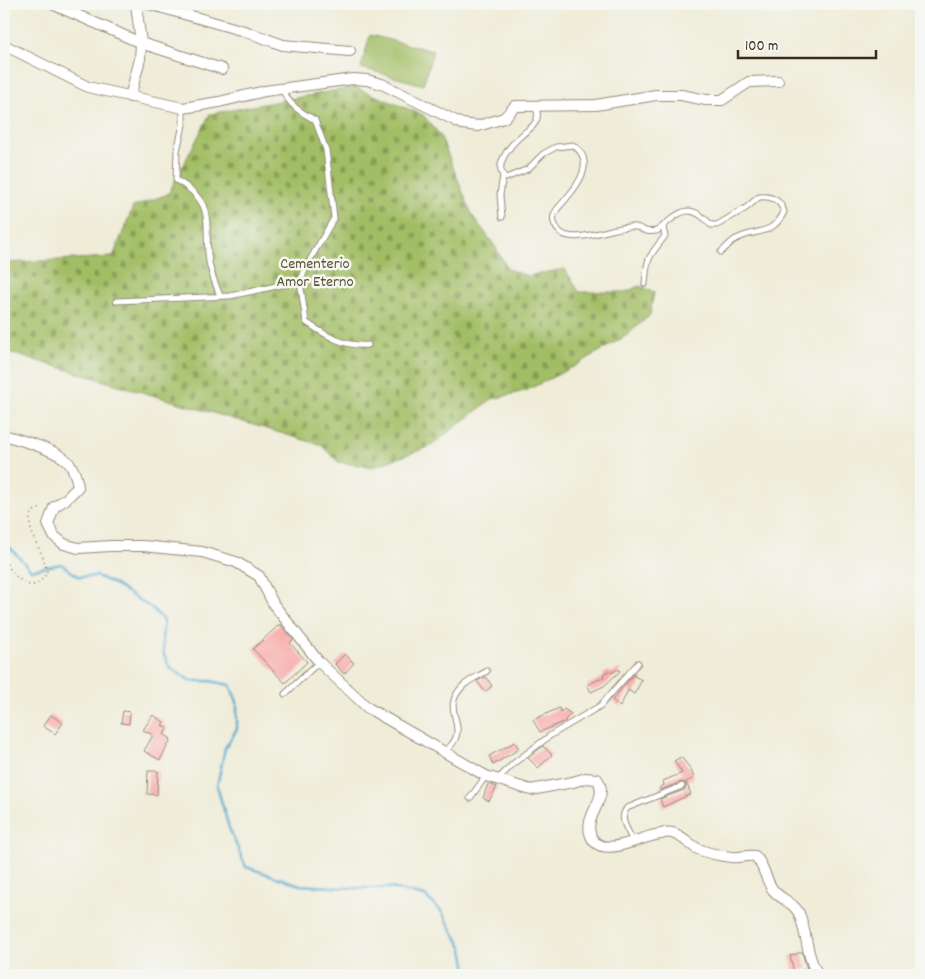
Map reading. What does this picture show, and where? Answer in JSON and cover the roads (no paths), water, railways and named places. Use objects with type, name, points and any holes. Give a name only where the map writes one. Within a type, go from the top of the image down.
[{"type":"street","points":[[52,4],[141,43],[222,69]]},
{"type":"street","points":[[130,97],[140,59],[141,43],[136,4]]},
{"type":"street","points":[[138,19],[149,4],[244,31],[283,45],[350,51]]},
{"type":"street","points":[[4,46],[88,87],[183,108],[282,88],[354,79],[382,84],[462,124],[478,126],[504,118],[515,106],[596,105],[656,95],[681,95],[706,100],[722,100],[749,82],[778,81]]},
{"type":"street","points":[[4,435],[56,452],[68,462],[76,477],[78,487],[66,499],[54,507],[48,524],[54,536],[64,544],[78,548],[143,546],[202,552],[236,562],[259,576],[274,606],[320,662],[368,708],[486,776],[530,790],[586,778],[597,778],[602,785],[602,792],[589,827],[591,837],[599,845],[607,847],[633,842],[656,834],[672,833],[698,849],[733,858],[755,856],[760,860],[773,890],[784,900],[795,906],[800,915],[808,948],[818,975]]},
{"type":"lane","points":[[282,88],[286,98],[296,109],[315,120],[326,150],[334,218],[311,258],[300,282],[306,322],[328,337],[359,345],[368,344]]},
{"type":"lane","points":[[502,216],[500,195],[503,176],[500,165],[522,134],[536,121],[538,114],[535,105]]},
{"type":"lane","points":[[183,108],[183,125],[177,150],[176,180],[197,194],[203,203],[209,263],[220,296]]},
{"type":"lane","points":[[503,176],[506,178],[528,169],[544,154],[556,147],[573,145],[580,150],[583,155],[585,171],[554,215],[554,222],[563,235],[570,237],[594,235],[606,231],[635,227],[646,232],[657,231],[679,213],[690,210],[704,217],[712,225],[717,225],[746,208],[759,197],[777,200],[782,205],[784,212],[780,220],[770,228],[734,240],[721,252]]},
{"type":"lane","points":[[645,284],[647,262],[652,252],[665,236],[663,227]]},
{"type":"lane","points":[[116,301],[230,296],[300,282]]},
{"type":"lane","points":[[285,694],[320,662]]},
{"type":"lane","points":[[498,780],[514,763],[551,736],[600,706],[638,663]]},
{"type":"lane","points":[[444,752],[454,742],[457,735],[453,704],[457,693],[465,684],[487,672]]},
{"type":"lane","points":[[470,798],[486,776]]},
{"type":"lane","points":[[633,842],[622,819],[623,813],[628,808],[682,786]]},
{"type":"waterway","points":[[4,541],[31,570],[61,564],[79,577],[96,576],[112,583],[153,609],[164,621],[162,639],[164,655],[170,668],[191,681],[210,681],[230,685],[237,702],[237,729],[225,748],[217,786],[229,828],[246,867],[300,885],[391,888],[425,896],[442,912],[463,949],[468,975]]},
{"type":"park label","name":"Cementerio Amor Eterno","points":[[315,271]]}]
